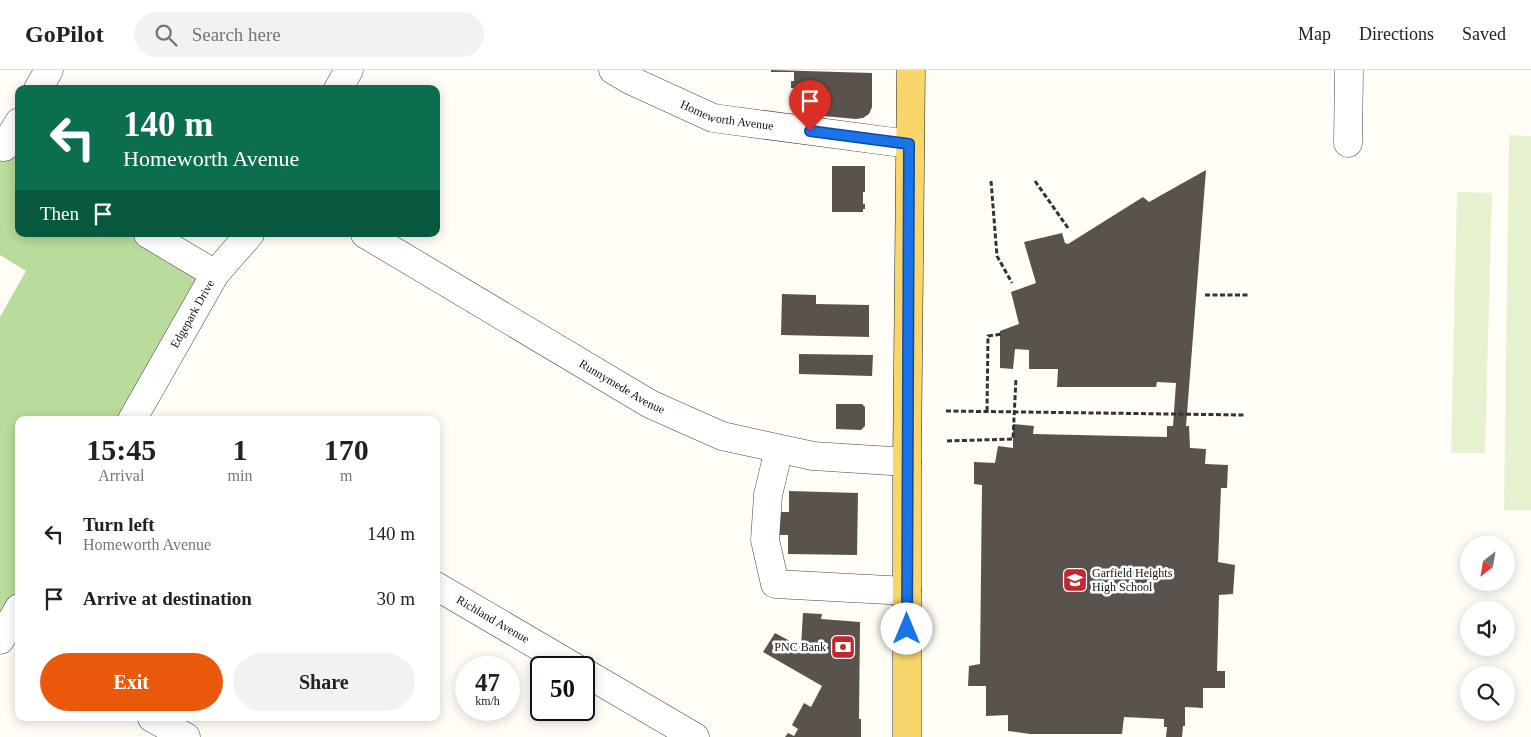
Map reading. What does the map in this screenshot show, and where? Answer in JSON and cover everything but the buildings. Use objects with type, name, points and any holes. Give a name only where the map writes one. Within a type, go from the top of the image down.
[{"type":"main road","points":[[907,737],[907,462],[911,70]]},
{"type":"street","points":[[40,85],[49,70]]},
{"type":"street","points":[[340,85],[349,70]]},
{"type":"street","name":"Homeworth Avenue","points":[[613,70],[630,80],[713,118],[909,144]]},
{"type":"street","points":[[1348,143],[1349,70]]},
{"type":"street","points":[[8,149],[15,132]]},
{"type":"street","name":"Edgepark Drive","points":[[141,416],[215,274],[153,237]]},
{"type":"street","points":[[215,274],[248,237]]},
{"type":"street","name":"Runnymede Avenue","points":[[370,237],[650,404],[722,436],[813,456],[907,462]]},
{"type":"street","points":[[779,449],[768,495],[765,540],[774,584],[907,591]]},
{"type":"street","name":"Richland Avenue","points":[[440,588],[556,656]]},
{"type":"street","points":[[8,637],[15,619]]},
{"type":"street","points":[[595,678],[695,737]]},
{"type":"street","points":[[157,721],[186,737]]},
{"type":"path","points":[[991,181],[997,256],[1012,283]]},
{"type":"path","points":[[1035,181],[1068,228]]},
{"type":"path","points":[[1205,295],[1248,295]]},
{"type":"path","points":[[986,412],[988,336],[1002,334]]},
{"type":"path","points":[[947,441],[1013,438],[1016,378]]},
{"type":"path","points":[[946,411],[1245,415]]},
{"type":"green space","points":[[1509,135],[1531,136],[1531,510],[1504,510]]},
{"type":"green space","points":[[0,145],[15,154],[15,237],[153,237],[215,274],[134,416],[15,416],[15,615],[0,640],[0,317],[26,271],[0,255]]},
{"type":"green space","points":[[1457,192],[1492,193],[1485,453],[1451,453]]},
{"type":"place","name":"Garfield Heights High School","points":[[1075,580]]},
{"type":"place","name":"PNC Bank","points":[[843,647]]},
{"type":"route","points":[[810,131],[909,144],[907,629]]}]
